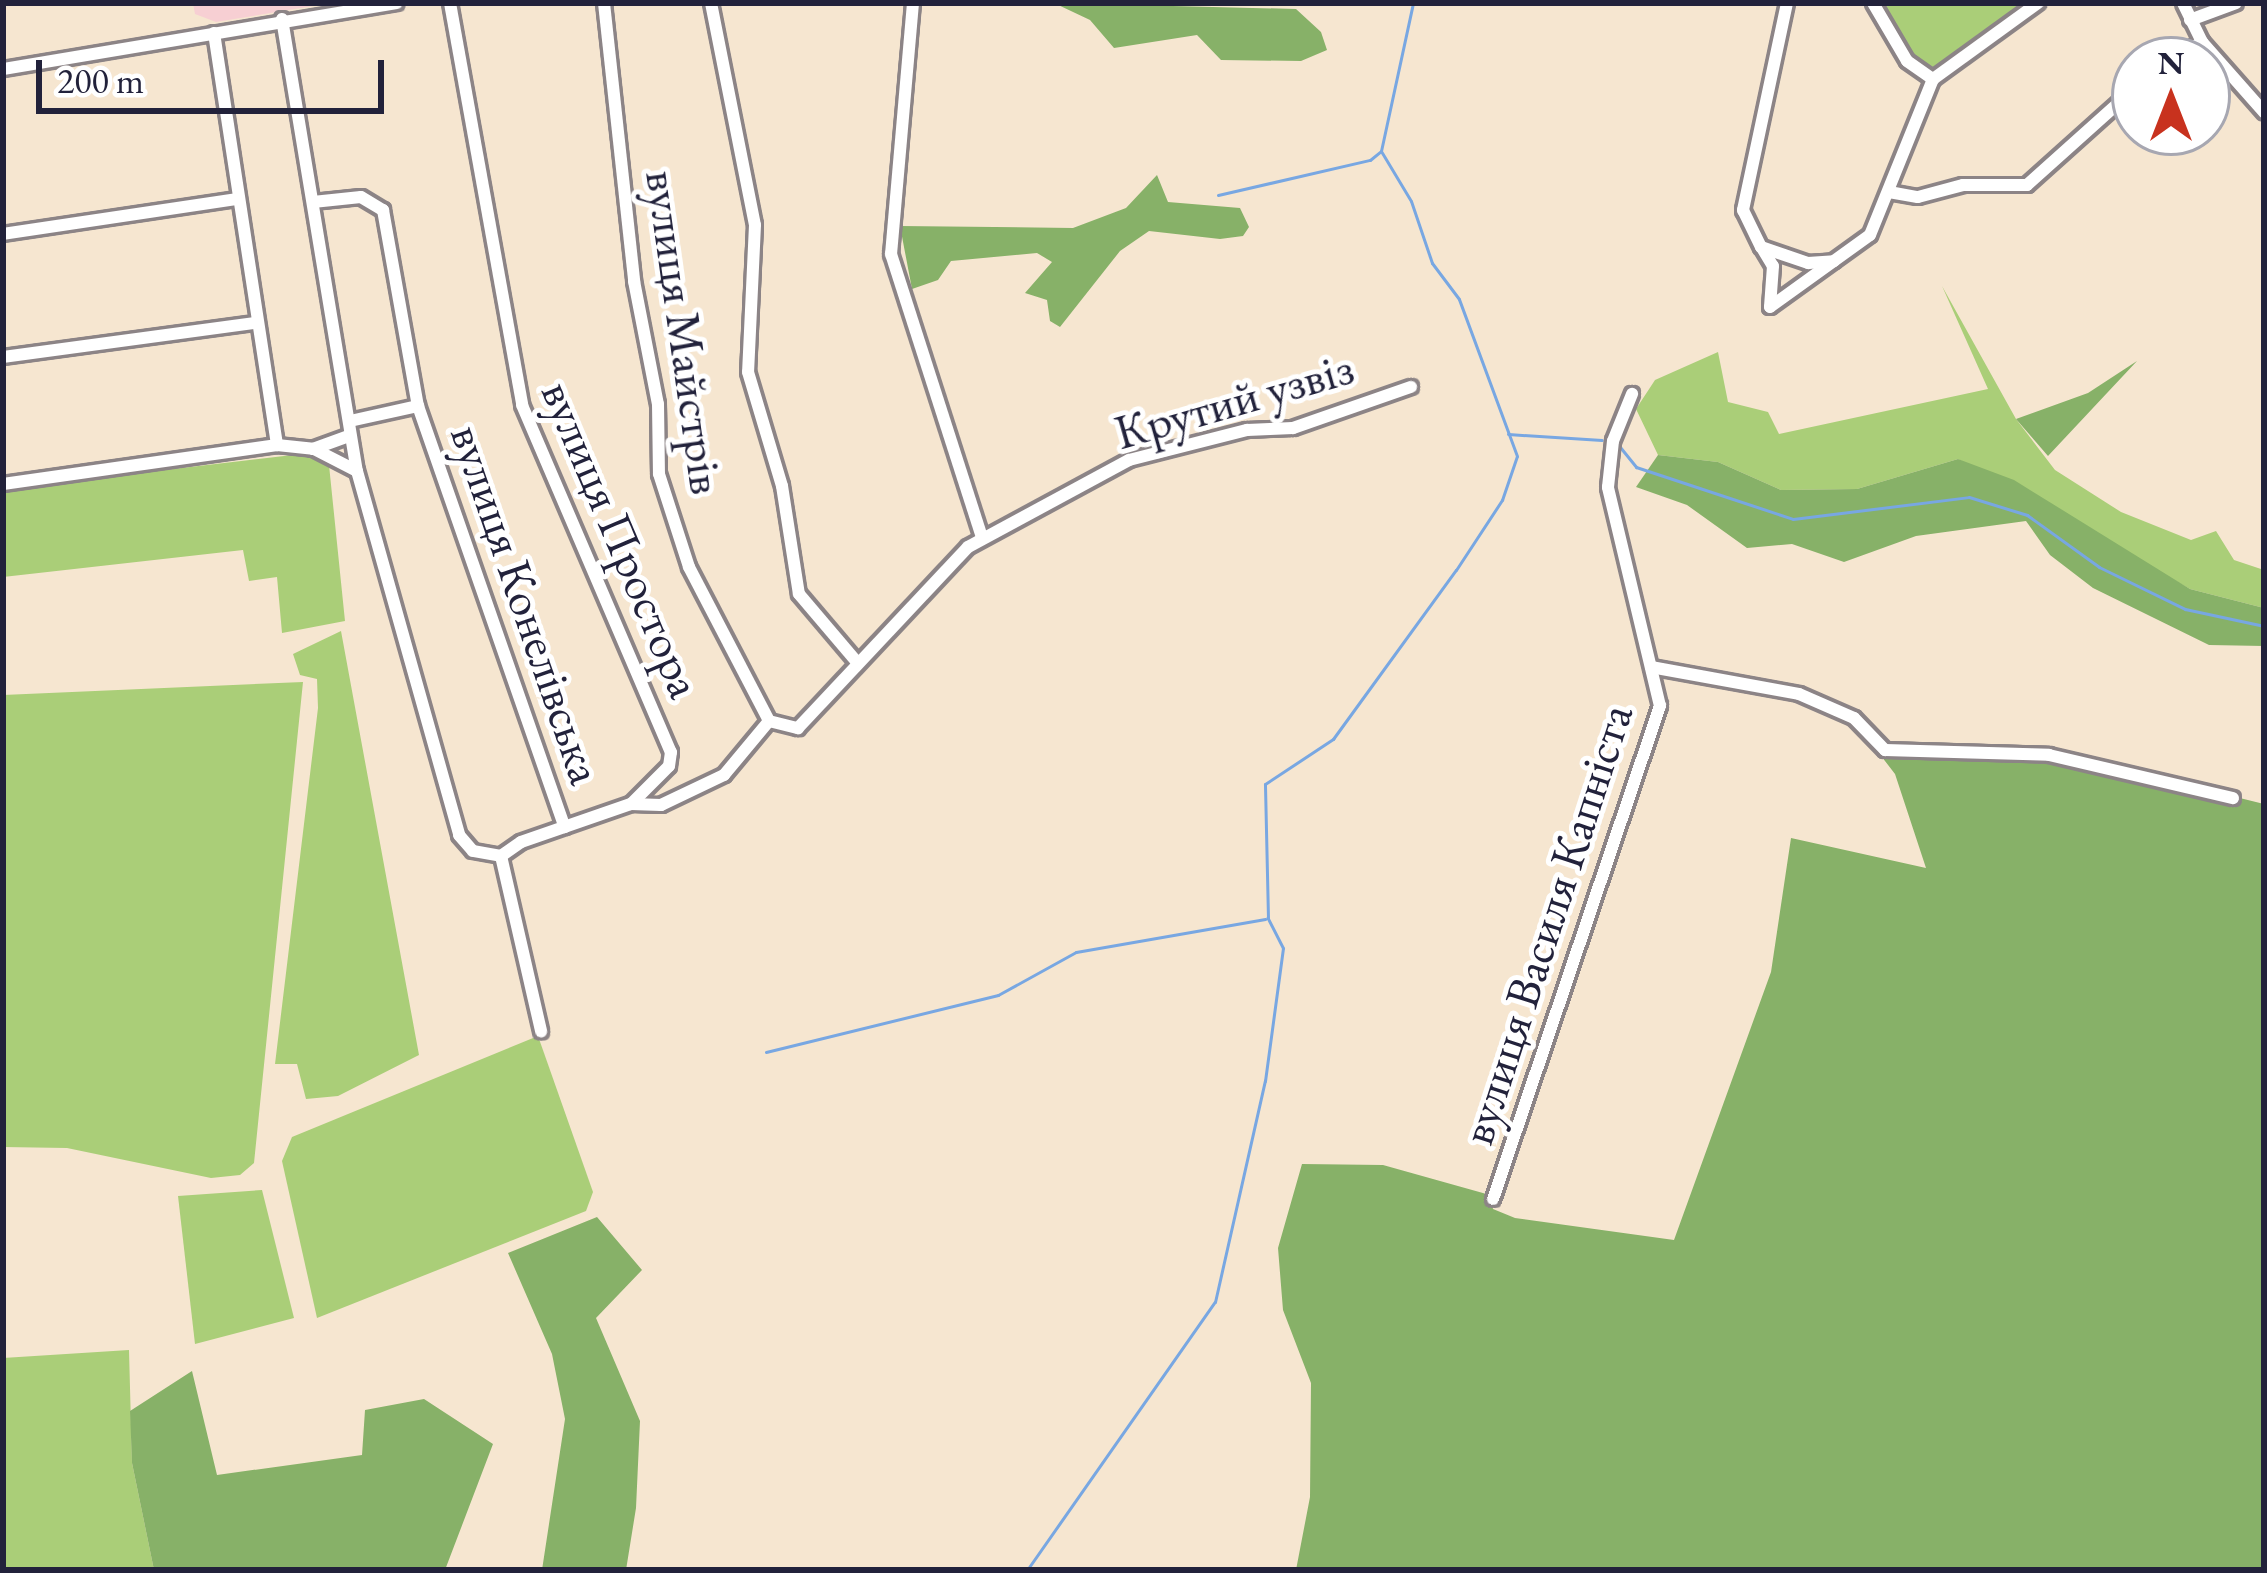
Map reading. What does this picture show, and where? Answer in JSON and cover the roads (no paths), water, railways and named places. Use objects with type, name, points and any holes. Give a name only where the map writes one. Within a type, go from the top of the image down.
[{"type":"street","points":[[3,69],[396,3]]},
{"type":"street","name":"вулиця Простора","points":[[450,3],[522,405],[671,752],[669,766],[631,804]]},
{"type":"street","name":"вулиця Майстрів","points":[[604,3],[634,281],[658,404],[658,474],[689,567],[769,722]]},
{"type":"street","points":[[711,3],[755,225],[748,372],[782,486],[800,594],[856,661]]},
{"type":"street","points":[[913,3],[891,254],[982,538]]},
{"type":"street","points":[[1787,3],[1743,210],[1773,266],[1770,307],[1842,260],[1870,235],[1933,79],[2038,3]]},
{"type":"street","points":[[1873,3],[1907,61],[1933,79]]},
{"type":"street","points":[[2182,3],[2199,36]]},
{"type":"street","points":[[2191,20],[2236,3]]},
{"type":"street","points":[[282,20],[349,436],[459,835],[473,850],[501,856],[631,804],[661,805],[724,775],[769,722]]},
{"type":"street","points":[[214,33],[277,445]]},
{"type":"street","points":[[2231,72],[2264,112]]},
{"type":"street","points":[[1889,192],[1918,197],[1963,184],[2027,185],[2111,110]]},
{"type":"street","name":"вулиця Конелівська","points":[[313,202],[361,196],[383,210],[418,406],[566,827]]},
{"type":"street","points":[[3,234],[238,199]]},
{"type":"street","points":[[1761,247],[1808,263],[1842,260]]},
{"type":"street","points":[[3,357],[255,322]]},
{"type":"street","name":"Крутий узвіз","points":[[769,722],[798,728],[856,661],[878,648],[982,538],[1129,460],[1247,430],[1293,428],[1411,387]]},
{"type":"street","name":"вулиця Василя Капніста","points":[[1493,1199],[1660,706],[1607,487],[1613,440],[1632,394]]},
{"type":"street","name":"вулиця Конелівська","points":[[350,421],[418,406]]},
{"type":"street","points":[[313,449],[349,436]]},
{"type":"street","points":[[3,484],[277,445],[313,449],[357,471]]},
{"type":"street","points":[[1651,667],[1799,694],[1854,718],[1885,750],[2049,755],[2234,798]]},
{"type":"street","points":[[501,856],[541,1031]]},
{"type":"waterway","points":[[1027,1570],[1215,1302],[1265,1081],[1283,948],[1268,918],[1265,784],[1333,739],[1502,500],[1517,456],[1459,299],[1432,263],[1411,201],[1381,151],[1413,3]]},
{"type":"waterway","points":[[1218,195],[1370,160],[1381,151]]},
{"type":"waterway","points":[[1508,434],[1602,440]]},
{"type":"waterway","points":[[1620,447],[1636,467],[1793,519],[1969,497],[2027,515],[2099,567],[2185,609],[2264,626]]},
{"type":"waterway","points":[[766,1052],[998,995],[1076,952],[1265,919]]}]
